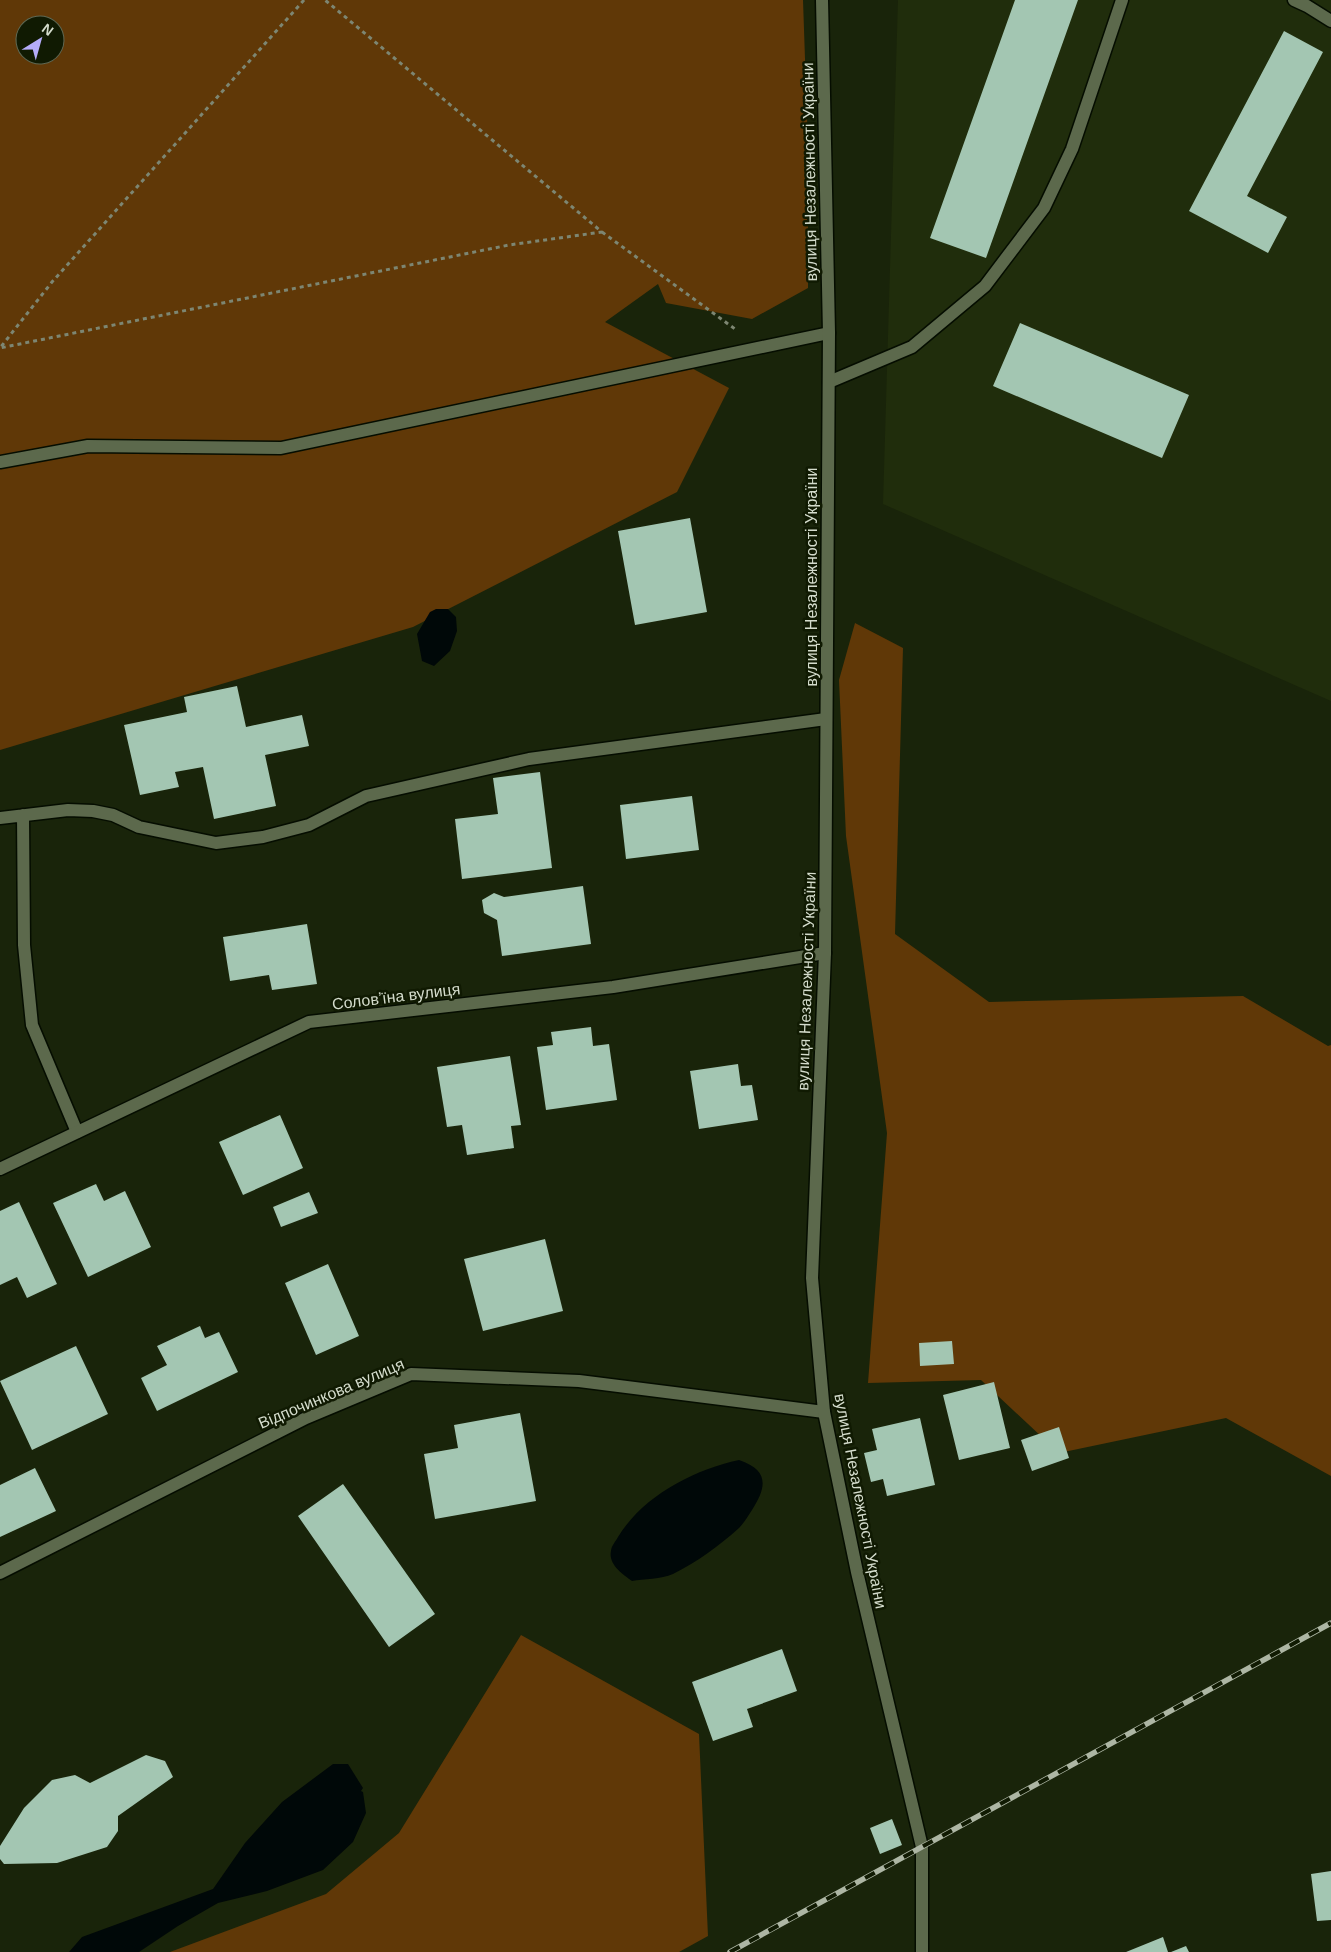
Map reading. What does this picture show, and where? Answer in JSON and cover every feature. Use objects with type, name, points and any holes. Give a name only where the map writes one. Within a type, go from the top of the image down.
[{"type":"street","name":"вулиця Незалежності України","points":[[822,0],[829,333],[825,953],[812,1278],[824,1412],[857,1572],[922,1847],[922,1952]]},
{"type":"street","points":[[829,382],[912,347],[985,286],[1044,208],[1056,183],[1072,149],[1122,0]]},
{"type":"street","points":[[1294,0],[1331,22]]},
{"type":"street","points":[[0,462],[88,446],[281,448],[829,333]]},
{"type":"street","points":[[0,818],[68,810],[93,811],[113,815],[139,827],[216,843],[263,838],[309,825],[366,796],[529,759],[826,719]]},
{"type":"street","points":[[23,815],[24,945],[32,1025],[77,1132]]},
{"type":"street","name":"Соловʼїна вулиця","points":[[0,1169],[309,1022],[613,987],[825,953]]},
{"type":"street","name":"Відпочинкова вулиця","points":[[0,1573],[306,1418],[411,1374],[579,1381],[824,1412]]},
{"type":"path","points":[[0,348],[52,282],[304,0]]},
{"type":"path","points":[[325,0],[602,232],[758,347]]},
{"type":"path","points":[[0,348],[509,245],[602,232]]},
{"type":"shaded area","points":[[0,0],[803,0],[808,147],[808,288],[752,319],[666,303],[658,284],[605,322],[729,388],[677,492],[413,627],[0,750]]},
{"type":"shaded area","points":[[898,0],[1331,0],[1331,701],[883,504]]},
{"type":"shaded area","points":[[436,609],[448,609],[456,617],[457,631],[450,651],[434,666],[422,661],[417,634],[430,612]]},
{"type":"shaded area","points":[[855,623],[903,648],[895,934],[989,1002],[1243,996],[1328,1046],[1331,1045],[1331,1476],[1226,1418],[1059,1453],[981,1380],[868,1383],[887,1133],[846,836],[839,680]]},
{"type":"shaded area","points":[[739,1460],[756,1469],[762,1480],[762,1487],[757,1502],[739,1528],[699,1559],[668,1576],[632,1581],[617,1568],[611,1556],[612,1547],[628,1522],[641,1509],[655,1497],[687,1478],[704,1470]]},
{"type":"shaded area","points":[[521,1635],[699,1734],[708,1936],[679,1952],[170,1952],[326,1894],[399,1833]]},
{"type":"shaded area","points":[[333,1764],[348,1764],[363,1788],[361,1791],[363,1792],[366,1813],[353,1842],[323,1870],[267,1891],[218,1903],[178,1926],[139,1952],[69,1952],[82,1937],[213,1889],[245,1843],[282,1802]]},
{"type":"building","points":[[1015,0],[1078,0],[986,258],[930,238]]},
{"type":"building","points":[[1284,31],[1323,52],[1247,196],[1287,217],[1268,253],[1189,211]]},
{"type":"building","points":[[1020,323],[1189,395],[1162,458],[993,386]]},
{"type":"building","points":[[690,518],[707,612],[635,625],[618,531]]},
{"type":"building","points":[[237,686],[246,727],[302,715],[309,746],[265,755],[276,806],[214,819],[203,767],[175,772],[179,787],[140,795],[124,725],[187,712],[184,697]]},
{"type":"building","points":[[540,772],[552,868],[462,879],[455,819],[498,814],[493,778]]},
{"type":"building","points":[[692,796],[699,850],[626,859],[620,805]]},
{"type":"building","points":[[583,886],[591,944],[502,956],[497,920],[484,913],[482,900],[494,893],[504,897]]},
{"type":"building","points":[[307,924],[317,984],[272,990],[269,975],[230,981],[223,937]]},
{"type":"building","points":[[591,1027],[593,1046],[609,1044],[617,1100],[546,1110],[537,1047],[553,1045],[551,1032]]},
{"type":"building","points":[[510,1056],[521,1125],[511,1126],[514,1148],[467,1155],[462,1125],[447,1127],[437,1067]]},
{"type":"building","points":[[738,1064],[741,1086],[752,1085],[758,1120],[699,1129],[690,1071]]},
{"type":"building","points":[[280,1115],[303,1168],[243,1195],[219,1142]]},
{"type":"building","points":[[96,1184],[104,1201],[125,1191],[151,1247],[88,1277],[53,1203]]},
{"type":"building","points":[[309,1192],[318,1213],[281,1227],[273,1207]]},
{"type":"building","points":[[19,1202],[57,1284],[27,1298],[17,1277],[0,1285],[0,1211]]},
{"type":"building","points":[[545,1239],[563,1311],[483,1331],[464,1259]]},
{"type":"building","points":[[328,1264],[359,1336],[316,1355],[285,1283]]},
{"type":"building","points":[[200,1326],[205,1338],[219,1332],[238,1372],[157,1411],[141,1378],[167,1365],[157,1346]]},
{"type":"building","points":[[952,1341],[954,1364],[920,1366],[919,1343]]},
{"type":"building","points":[[76,1346],[108,1414],[32,1450],[0,1381]]},
{"type":"building","points":[[994,1382],[1010,1448],[959,1460],[943,1395]]},
{"type":"building","points":[[520,1413],[536,1501],[435,1519],[424,1454],[458,1448],[454,1425]]},
{"type":"building","points":[[920,1418],[935,1485],[887,1496],[883,1479],[871,1482],[864,1453],[877,1450],[872,1429]]},
{"type":"building","points":[[1059,1427],[1069,1458],[1032,1471],[1021,1440]]},
{"type":"building","points":[[35,1468],[56,1511],[0,1537],[0,1485]]},
{"type":"building","points":[[343,1484],[435,1614],[389,1647],[298,1516]]},
{"type":"building","points":[[782,1649],[797,1691],[747,1709],[753,1727],[713,1741],[692,1682]]},
{"type":"building","points":[[146,1755],[165,1761],[173,1777],[118,1816],[118,1831],[107,1847],[57,1863],[4,1864],[0,1859],[0,1846],[24,1808],[52,1780],[75,1775],[90,1783]]},
{"type":"building","points":[[892,1819],[902,1845],[880,1854],[870,1828]]},
{"type":"building","points":[[1331,1871],[1331,1920],[1317,1921],[1311,1874]]},
{"type":"building","points":[[1163,1937],[1168,1952],[1126,1952]]},
{"type":"building","points":[[1186,1946],[1189,1952],[1171,1952]]},
{"type":"railway","points":[[730,1952],[1331,1623]]}]
